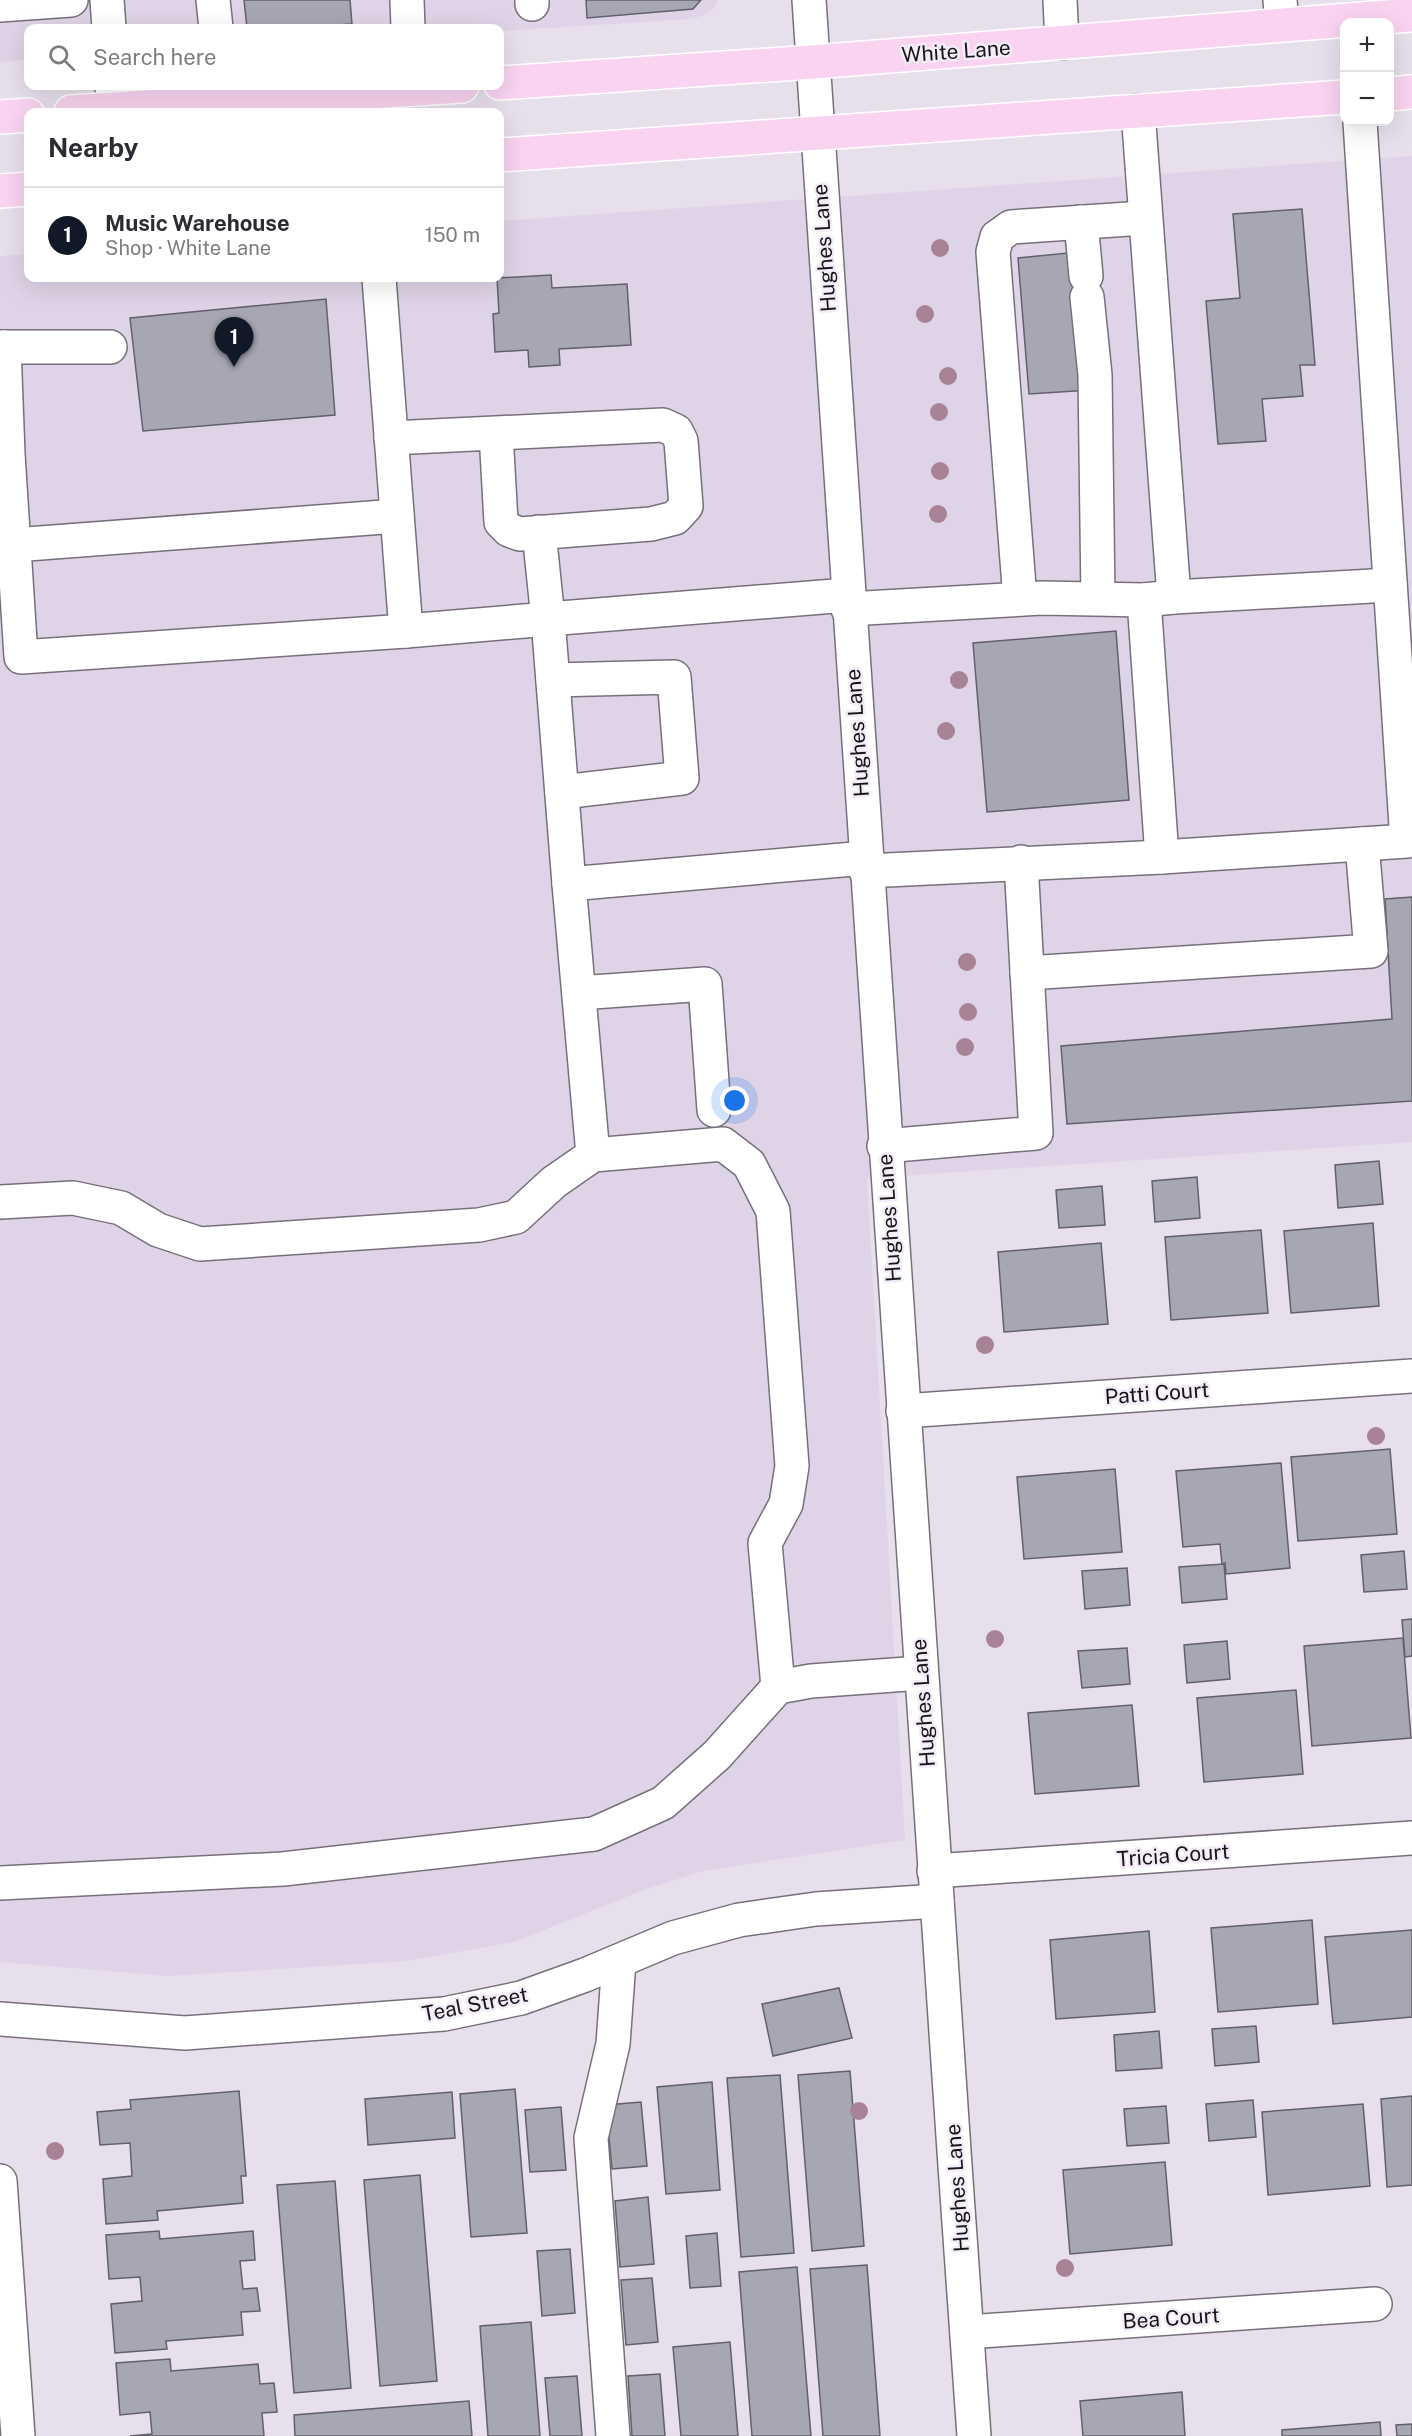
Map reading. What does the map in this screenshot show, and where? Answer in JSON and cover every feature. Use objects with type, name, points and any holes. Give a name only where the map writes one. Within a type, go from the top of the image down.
[{"type":"main road","name":"White Lane","points":[[504,83],[1062,43],[1281,13],[1399,11]]},
{"type":"main road","points":[[83,108],[113,98],[330,90]]},
{"type":"main road","points":[[1394,94],[1412,92]]},
{"type":"main road","points":[[504,155],[1340,97]]},
{"type":"main road","points":[[0,117],[24,115]]},
{"type":"main road","points":[[0,191],[24,189]]},
{"type":"street","points":[[0,5],[71,0]]},
{"type":"street","points":[[107,0],[109,24]]},
{"type":"street","points":[[213,0],[216,24]]},
{"type":"street","points":[[407,0],[408,24]]},
{"type":"street","name":"Hughes Lane","points":[[809,0],[884,1146],[974,2436]]},
{"type":"street","points":[[1060,0],[1062,43]]},
{"type":"street","points":[[1138,111],[1159,599],[1162,856]]},
{"type":"street","points":[[569,884],[866,865],[1021,862],[1409,842],[1404,686],[1390,585],[1360,126]]},
{"type":"street","points":[[1020,599],[993,252],[997,237],[1011,227],[1144,218]]},
{"type":"street","points":[[1081,222],[1095,375],[1098,598]]},
{"type":"street","points":[[379,282],[406,631]]},
{"type":"street","points":[[110,347],[2,347],[4,454],[14,545],[21,657],[548,619],[848,602],[1159,599],[1390,585]]},
{"type":"street","points":[[391,438],[495,433],[663,425],[676,431],[681,441],[686,506],[675,518],[651,524],[520,534],[509,530],[501,522],[495,433]]},
{"type":"street","points":[[14,545],[397,516]]},
{"type":"street","points":[[539,532],[593,1155]]},
{"type":"street","points":[[553,680],[674,677],[682,778],[562,792]]},
{"type":"street","points":[[1027,973],[1371,951],[1362,844]]},
{"type":"street","points":[[884,1146],[1036,1133],[1021,862]]},
{"type":"street","points":[[579,993],[705,984],[714,1110]]},
{"type":"street","points":[[0,1202],[73,1198],[121,1208],[158,1230],[200,1244],[479,1225],[516,1217],[554,1182],[593,1155],[723,1144],[749,1164],[774,1212],[792,1466],[786,1504],[765,1543],[778,1687]]},
{"type":"street","name":"Patti Court","points":[[903,1411],[1412,1376]]},
{"type":"street","points":[[0,1882],[283,1869],[594,1834],[663,1803],[717,1755],[778,1687],[811,1681],[921,1673]]},
{"type":"street","name":"Tricia Court","points":[[935,1886],[1412,1838]]},
{"type":"street","name":"Teal Street","points":[[0,2019],[185,2033],[444,2014],[521,1998],[585,1976],[673,1938],[739,1920],[816,1909],[935,1886]]},
{"type":"street","points":[[613,2436],[591,2138],[613,2044],[619,1961]]},
{"type":"street","points":[[0,2181],[18,2436]]},
{"type":"street","name":"Bea Court","points":[[967,2332],[1376,2304]]},
{"type":"shaded area","points":[[0,0],[718,0],[712,9],[702,16],[690,19],[504,31],[504,24],[24,24],[24,60],[0,62]]},
{"type":"shaded area","points":[[1412,156],[1412,1142],[867,1178],[905,1840],[703,1871],[641,1891],[514,1942],[406,1961],[167,1976],[0,1962],[0,256],[24,254],[24,282],[504,282],[504,221]]},
{"type":"building","points":[[244,0],[350,0],[352,24],[247,24]]},
{"type":"building","points":[[586,0],[701,0],[693,9],[587,18]]},
{"type":"building","points":[[1302,209],[1315,365],[1300,365],[1303,396],[1262,399],[1266,441],[1218,444],[1206,301],[1240,298],[1233,214]]},
{"type":"building","points":[[1078,252],[1090,390],[1029,394],[1018,258]]},
{"type":"building","points":[[551,275],[552,288],[627,284],[631,345],[559,349],[560,365],[529,367],[528,350],[495,352],[493,314],[499,313],[497,282],[504,282],[504,278]]},
{"type":"building","points":[[326,299],[335,415],[143,431],[130,318]]},
{"type":"building","points":[[1116,631],[1129,800],[987,812],[973,643]]},
{"type":"building","points":[[1412,897],[1412,1101],[1067,1124],[1061,1046],[1392,1019],[1385,899]]},
{"type":"building","points":[[1379,1161],[1383,1204],[1338,1208],[1335,1165]]},
{"type":"building","points":[[1197,1177],[1200,1218],[1155,1222],[1152,1181]]},
{"type":"building","points":[[1102,1186],[1105,1225],[1059,1228],[1056,1190]]},
{"type":"building","points":[[1373,1223],[1379,1306],[1291,1313],[1284,1231]]},
{"type":"building","points":[[1261,1230],[1268,1313],[1171,1320],[1165,1237]]},
{"type":"building","points":[[1101,1243],[1108,1324],[1004,1332],[998,1252]]},
{"type":"building","points":[[1390,1449],[1397,1534],[1298,1541],[1291,1457]]},
{"type":"building","points":[[1281,1463],[1290,1568],[1226,1574],[1225,1563],[1222,1564],[1220,1544],[1183,1547],[1176,1471]]},
{"type":"building","points":[[1115,1469],[1122,1552],[1024,1559],[1017,1477]]},
{"type":"building","points":[[1404,1551],[1407,1589],[1364,1592],[1361,1555]]},
{"type":"building","points":[[1224,1564],[1227,1599],[1182,1603],[1179,1567]]},
{"type":"building","points":[[1127,1568],[1130,1605],[1085,1609],[1082,1571]]},
{"type":"building","points":[[1412,1619],[1412,1656],[1405,1657],[1402,1620]]},
{"type":"building","points":[[1403,1638],[1411,1738],[1312,1746],[1304,1646]]},
{"type":"building","points":[[1227,1641],[1230,1679],[1187,1683],[1184,1645]]},
{"type":"building","points":[[1127,1648],[1130,1684],[1082,1688],[1078,1651]]},
{"type":"building","points":[[1296,1690],[1303,1774],[1204,1782],[1197,1698]]},
{"type":"building","points":[[1132,1705],[1139,1786],[1035,1794],[1028,1713]]},
{"type":"building","points":[[1312,1920],[1318,2004],[1218,2012],[1211,1928]]},
{"type":"building","points":[[1412,1930],[1412,2017],[1333,2024],[1325,1937]]},
{"type":"building","points":[[1149,1931],[1155,2012],[1056,2019],[1050,1940]]},
{"type":"building","points":[[839,1988],[852,2038],[773,2056],[762,2004]]},
{"type":"building","points":[[1256,2026],[1259,2062],[1215,2066],[1212,2029]]},
{"type":"building","points":[[1159,2031],[1162,2068],[1116,2071],[1114,2035]]},
{"type":"building","points":[[850,2071],[864,2246],[812,2251],[798,2075]]},
{"type":"building","points":[[780,2075],[794,2253],[741,2257],[727,2078]]},
{"type":"building","points":[[712,2082],[720,2190],[666,2194],[657,2087]]},
{"type":"building","points":[[515,2089],[527,2233],[471,2237],[460,2094]]},
{"type":"building","points":[[239,2091],[246,2176],[241,2176],[243,2203],[157,2211],[158,2220],[106,2224],[103,2179],[132,2176],[130,2143],[100,2145],[97,2112],[131,2109],[130,2100]]},
{"type":"building","points":[[452,2092],[455,2138],[368,2145],[365,2099]]},
{"type":"building","points":[[1412,2096],[1412,2185],[1387,2187],[1381,2099]]},
{"type":"building","points":[[1253,2100],[1256,2137],[1209,2141],[1206,2104]]},
{"type":"building","points":[[641,2102],[647,2166],[612,2169],[606,2105]]},
{"type":"building","points":[[1363,2104],[1370,2186],[1268,2195],[1262,2112]]},
{"type":"building","points":[[1166,2106],[1169,2143],[1127,2146],[1124,2109]]},
{"type":"building","points":[[561,2107],[566,2170],[530,2172],[525,2110]]},
{"type":"building","points":[[1165,2162],[1172,2245],[1070,2254],[1063,2170]]},
{"type":"building","points":[[420,2175],[437,2381],[380,2386],[364,2180]]},
{"type":"building","points":[[335,2181],[351,2388],[294,2393],[277,2185]]},
{"type":"building","points":[[648,2197],[654,2264],[620,2267],[615,2201]]},
{"type":"building","points":[[159,2231],[160,2239],[253,2231],[255,2260],[240,2261],[243,2289],[257,2288],[260,2311],[241,2312],[243,2335],[166,2341],[167,2349],[115,2353],[111,2304],[142,2301],[140,2277],[109,2279],[106,2235]]},
{"type":"building","points":[[717,2233],[721,2286],[690,2288],[686,2236]]},
{"type":"building","points":[[570,2249],[575,2313],[542,2316],[537,2251]]},
{"type":"building","points":[[867,2265],[880,2436],[823,2436],[810,2269]]},
{"type":"building","points":[[797,2267],[811,2436],[752,2436],[739,2272]]},
{"type":"building","points":[[652,2278],[658,2342],[626,2345],[621,2280]]},
{"type":"building","points":[[531,2322],[540,2436],[488,2436],[480,2326]]},
{"type":"building","points":[[730,2342],[738,2436],[681,2436],[673,2347]]},
{"type":"building","points":[[170,2359],[171,2371],[258,2364],[260,2384],[274,2383],[277,2412],[262,2413],[264,2436],[130,2436],[152,2434],[150,2412],[120,2415],[116,2363]]},
{"type":"building","points":[[660,2374],[665,2436],[632,2436],[628,2376]]},
{"type":"building","points":[[577,2376],[582,2436],[550,2436],[545,2378]]},
{"type":"building","points":[[1182,2392],[1185,2436],[1083,2436],[1080,2401]]},
{"type":"building","points":[[469,2401],[472,2436],[295,2436],[294,2415]]},
{"type":"building","points":[[1380,2422],[1381,2436],[1282,2436],[1282,2430]]},
{"type":"building","points":[[1412,2424],[1412,2436],[1397,2436],[1396,2425]]},
{"type":"place","name":"Music Warehouse","points":[[234,367]]}]
